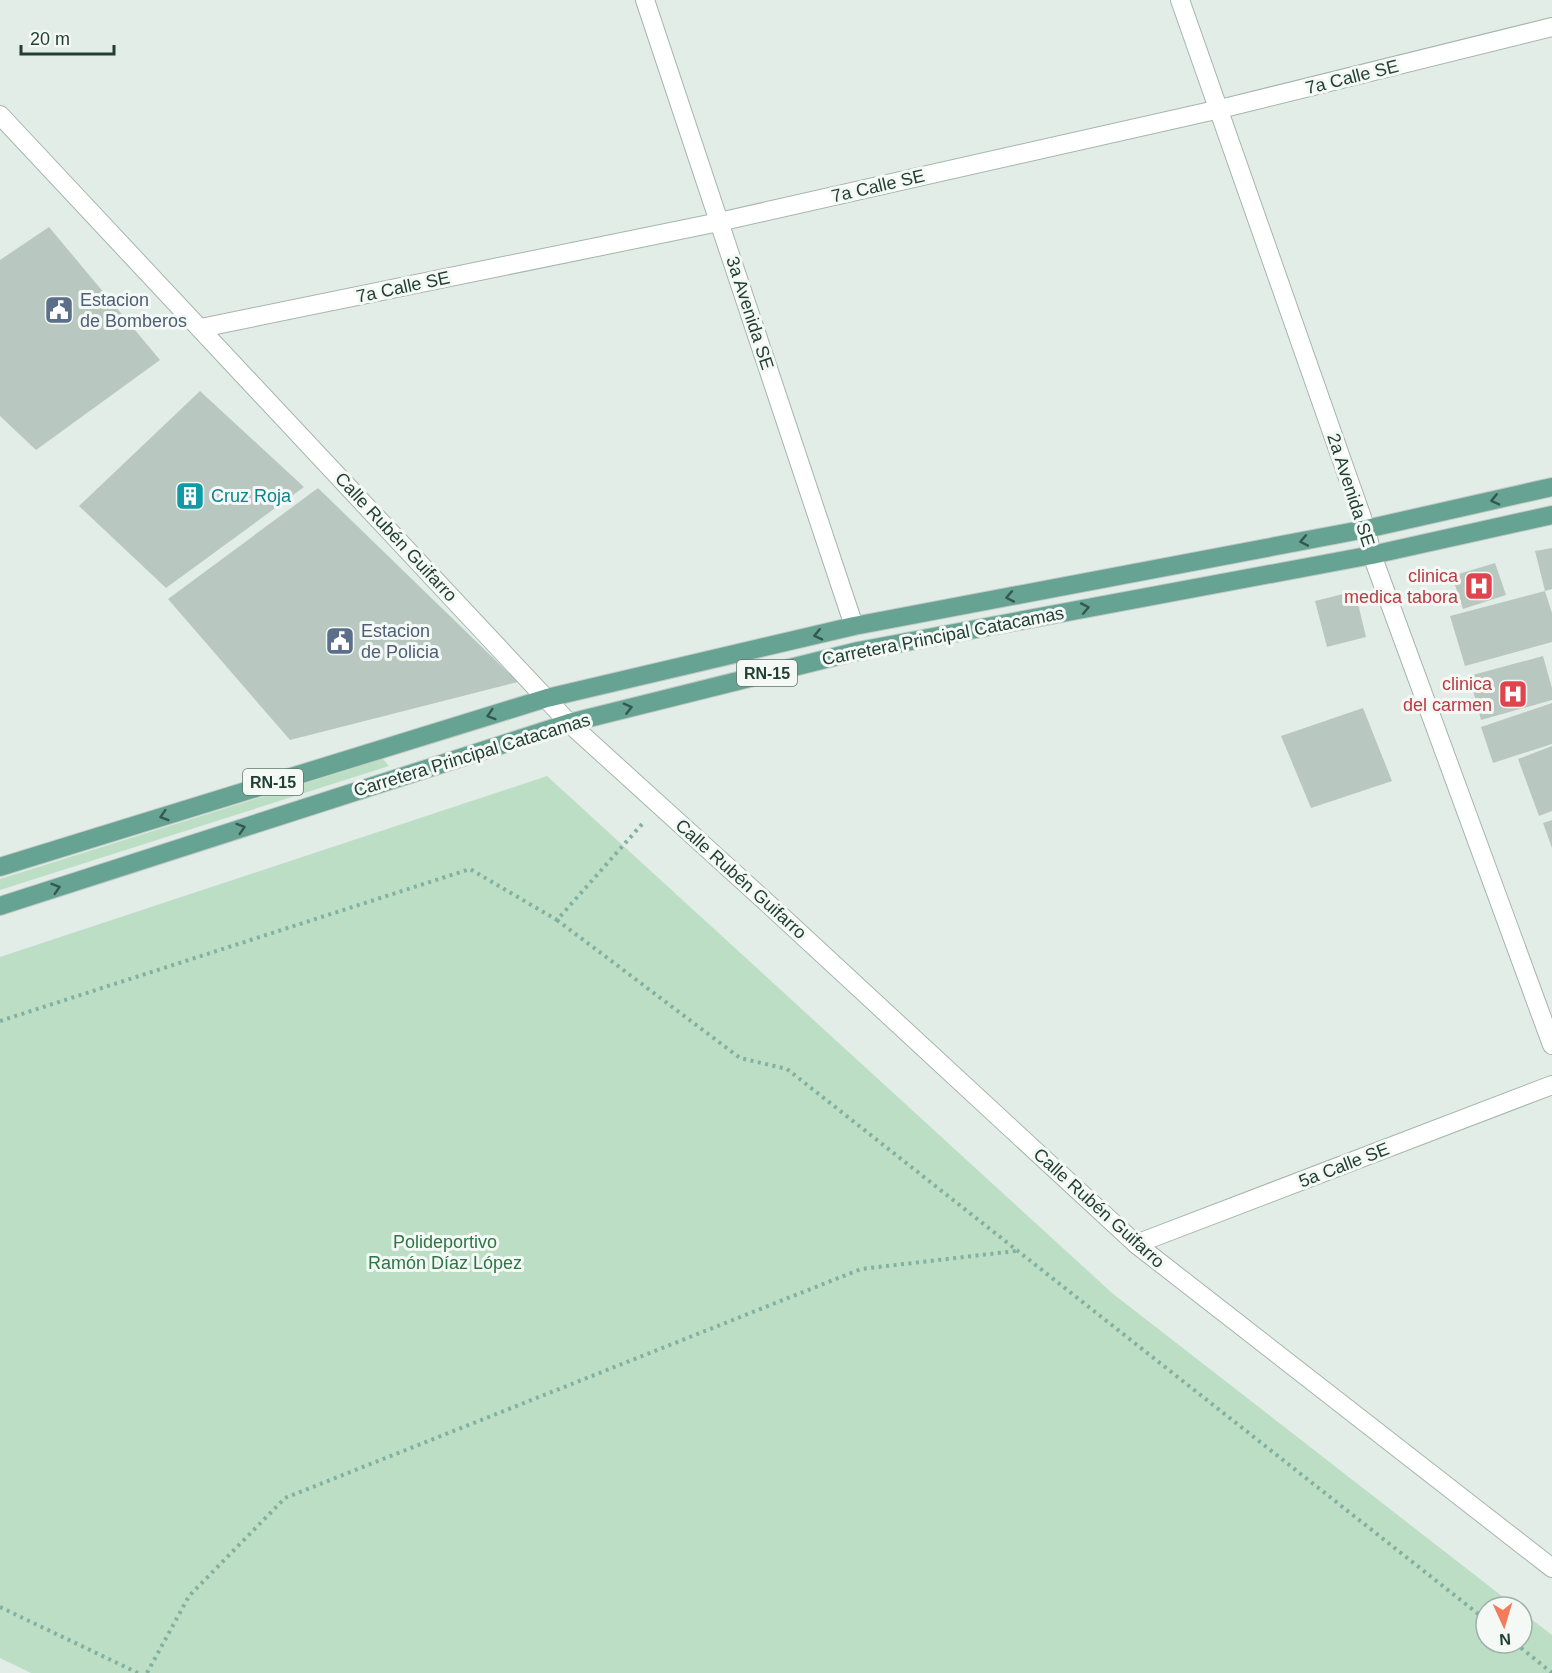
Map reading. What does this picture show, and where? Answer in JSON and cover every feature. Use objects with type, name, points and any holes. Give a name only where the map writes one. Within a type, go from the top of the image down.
[{"type":"main road","name":"Carretera Principal Catacamas","points":[[0,867],[547,698],[854,627],[1365,529],[1552,487]]},
{"type":"main road","name":"Carretera Principal Catacamas","points":[[0,906],[569,723],[858,651],[1372,555],[1552,515]]},
{"type":"street","name":"3a Avenida SE","points":[[645,0],[854,627]]},
{"type":"street","name":"2a Avenida SE","points":[[1180,0],[1220,109],[1372,555],[1552,1046]]},
{"type":"street","name":"7a Calle SE","points":[[201,328],[719,222],[1220,109],[1552,27]]},
{"type":"street","name":"Calle Rubén Guifarro","points":[[0,115],[569,723],[1136,1244],[1552,1568]]},
{"type":"street","name":"5a Calle SE","points":[[1136,1244],[1552,1085]]},
{"type":"path","points":[[557,920],[659,805]]},
{"type":"path","points":[[0,1021],[470,869],[557,920],[740,1058],[787,1069],[1474,1611]]},
{"type":"path","points":[[147,1673],[189,1596],[285,1498],[861,1269],[1017,1251]]},
{"type":"path","points":[[0,1607],[138,1673]]},
{"type":"path","points":[[1530,1655],[1552,1672]]},
{"type":"green space","points":[[383,759],[389,766],[0,890],[0,879]]},
{"type":"green space","name":"Polideportivo Ramón Díaz López","points":[[547,776],[1112,1293],[1501,1595],[1474,1595],[1474,1655],[1534,1655],[1534,1621],[1552,1635],[1552,1673],[31,1673],[0,1658],[0,957]]},
{"type":"building","name":"Estacion de Bomberos","points":[[49,227],[160,360],[36,450],[0,416],[0,260]]},
{"type":"building","name":"Cruz Roja","points":[[200,391],[304,487],[166,588],[79,506]]},
{"type":"building","name":"Estacion de Policia","points":[[318,488],[518,682],[290,740],[168,599]]},
{"type":"building","points":[[1552,548],[1552,589],[1545,591],[1535,551]]},
{"type":"building","name":"clinica medica tabora","points":[[1495,563],[1506,595],[1463,609],[1452,576]]},
{"type":"building","points":[[1355,591],[1366,637],[1327,647],[1315,601]]},
{"type":"building","points":[[1545,591],[1552,613],[1552,642],[1465,666],[1450,616]]},
{"type":"building","name":"clinica del carmen","points":[[1543,656],[1552,688],[1552,700],[1481,720],[1469,676]]},
{"type":"building","points":[[1552,703],[1552,744],[1493,763],[1481,727]]},
{"type":"building","points":[[1363,708],[1392,781],[1311,808],[1281,736]]},
{"type":"building","points":[[1552,746],[1552,811],[1539,816],[1518,759]]},
{"type":"building","points":[[1552,820],[1552,848],[1543,823]]},
{"type":"place","name":"Estacion de Bomberos","points":[[59,310]]},
{"type":"place","name":"Cruz Roja","points":[[190,496]]},
{"type":"place","name":"clinica medica tabora","points":[[1479,586]]},
{"type":"place","name":"Estacion de Policia","points":[[340,641]]},
{"type":"place","name":"clinica del carmen","points":[[1513,694]]}]
